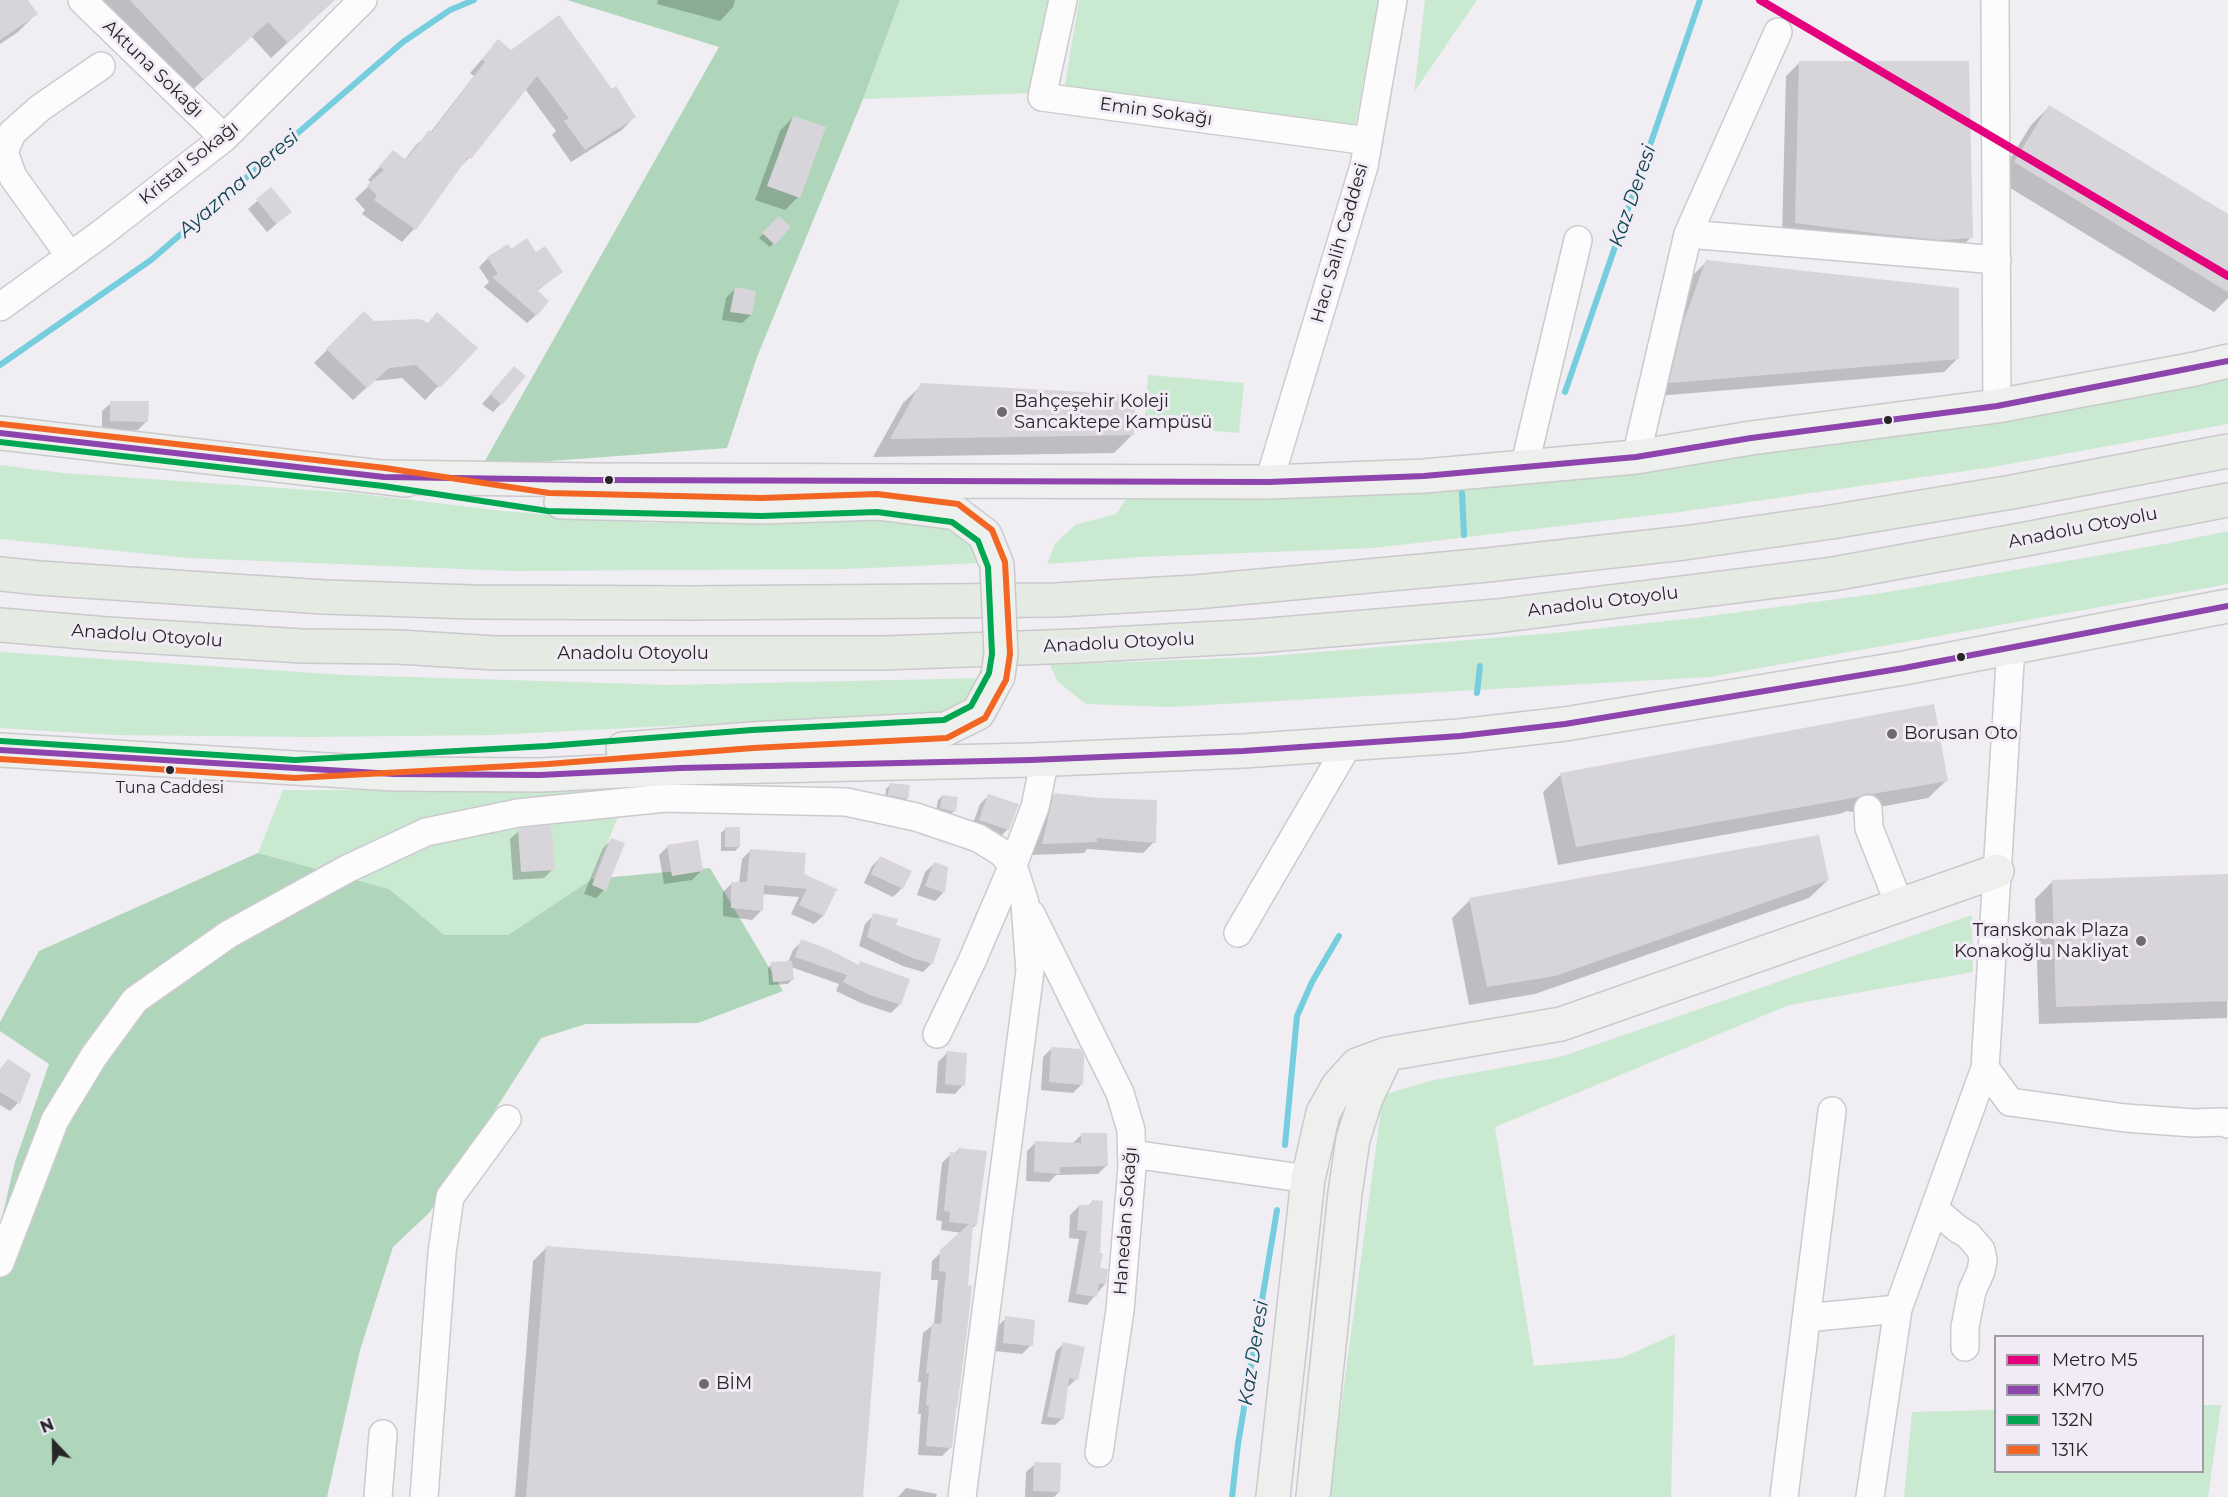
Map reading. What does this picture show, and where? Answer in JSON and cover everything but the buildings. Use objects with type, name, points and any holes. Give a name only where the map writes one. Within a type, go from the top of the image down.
[{"type":"highway","points":[[0,574],[324,597],[472,602],[1056,600],[1195,592],[1487,565],[1684,543],[1831,522],[2012,492],[2228,451]]},
{"type":"highway","name":"Anadolu Otoyolu","points":[[0,625],[302,646],[399,647],[495,654],[884,653],[1087,646],[1257,636],[1497,616],[1833,574],[2228,500]]},
{"type":"main road","points":[[384,477],[1269,482],[1424,476],[1636,457],[1751,438],[1997,406],[2228,361]]},
{"type":"main road","points":[[0,433],[384,477],[548,502],[762,507],[877,503],[956,513],[985,535],[997,565],[1001,654],[998,676],[978,713],[946,729],[752,739],[548,755],[295,769]]},
{"type":"main road","points":[[0,750],[394,774],[540,775],[680,768],[1045,759],[1243,751],[1460,736],[1565,723],[1904,668],[2228,606]]},
{"type":"main road","points":[[1273,1497],[1308,1179],[1323,1113],[1338,1086],[1358,1065],[1387,1053],[1561,1024],[1997,871]]},
{"type":"main road","points":[[1313,1497],[1345,1192],[1353,1139],[1366,1098],[1387,1053]]},
{"type":"street","name":"Aktuna Sokağı","points":[[82,0],[224,138]]},
{"type":"street","name":"Kristal Sokağı","points":[[0,307],[224,138],[363,0]]},
{"type":"street","name":"Emin Sokağı","points":[[1064,0],[1042,97],[1368,141]]},
{"type":"street","name":"Hacı Salih Caddesi","points":[[1269,482],[1364,166],[1392,0]]},
{"type":"street","points":[[1995,0],[1997,406]]},
{"type":"street","points":[[1636,457],[1688,234],[1778,32]]},
{"type":"street","points":[[70,256],[12,177],[4,152],[12,134],[40,108],[101,66]]},
{"type":"street","points":[[1688,234],[1997,260]]},
{"type":"street","points":[[1524,468],[1578,240]]},
{"type":"street","points":[[1870,1497],[1898,1309],[1985,1068],[2011,647]]},
{"type":"street","points":[[1238,933],[1349,743]]},
{"type":"street","points":[[937,1034],[972,961],[1013,865],[1035,807],[1045,759]]},
{"type":"street","points":[[0,1263],[55,1120],[94,1056],[135,1000],[229,934],[347,869],[426,832],[519,813],[665,798],[846,801],[916,817],[978,838],[1001,852],[1013,865],[1025,903],[1030,971],[962,1497]]},
{"type":"street","points":[[1868,809],[1869,828],[1900,906]]},
{"type":"street","name":"Hanedan Sokağı","points":[[1025,903],[1120,1093],[1131,1130],[1132,1167],[1120,1310],[1099,1453]]},
{"type":"street","points":[[1985,1068],[2010,1102],[2125,1118],[2228,1124]]},
{"type":"street","points":[[1784,1497],[1832,1111]]},
{"type":"street","points":[[423,1497],[442,1252],[450,1197],[507,1119]]},
{"type":"street","points":[[1132,1154],[1308,1179]]},
{"type":"street","points":[[1934,1209],[1968,1235],[1981,1250],[1983,1260],[1972,1291],[1965,1328],[1965,1347]]},
{"type":"street","points":[[1806,1318],[1898,1309]]},
{"type":"street","points":[[378,1497],[384,1434]]},
{"type":"green space","points":[[567,0],[900,0],[863,99],[757,357],[727,448],[482,466],[719,47]]},
{"type":"green space","points":[[900,0],[1053,0],[1031,93],[863,99]]},
{"type":"green space","points":[[1079,0],[1379,0],[1355,126],[1064,90]]},
{"type":"green space","points":[[1425,0],[1477,0],[1414,92]]},
{"type":"green space","points":[[1148,375],[1244,383],[1239,433],[1144,425]]},
{"type":"green space","points":[[2228,378],[2228,424],[1993,467],[1679,512],[1374,548],[1140,557],[1047,564],[1055,544],[1075,525],[1116,514],[1133,489],[1377,480]]},
{"type":"green space","points":[[0,465],[63,473],[353,493],[504,511],[648,523],[917,520],[959,529],[975,547],[982,563],[845,569],[512,571],[188,558],[0,539]]},
{"type":"green space","points":[[2228,531],[2228,584],[1710,677],[1169,707],[1086,704],[1058,682],[1050,665],[1257,657],[1555,633],[1695,618],[1882,593]]},
{"type":"green space","points":[[0,652],[345,675],[670,685],[985,678],[961,706],[936,718],[668,726],[491,735],[310,737],[114,735],[0,728]]},
{"type":"green space","points":[[283,790],[629,791],[592,879],[508,935],[443,935],[389,889],[258,853]]},
{"type":"green space","points":[[258,853],[389,889],[444,935],[508,935],[592,879],[710,868],[783,991],[698,1023],[586,1024],[541,1038],[430,1212],[393,1247],[360,1350],[327,1497],[0,1497],[0,1226],[15,1162],[49,1064],[0,1031],[0,1022],[39,951]]},
{"type":"green space","points":[[1972,915],[1973,972],[1789,1005],[1495,1127],[1534,1366],[1622,1358],[1675,1334],[1671,1497],[1329,1497],[1383,1095],[1429,1081],[1560,1057]]},
{"type":"green space","points":[[2204,1405],[2221,1405],[2208,1497],[1904,1497],[1912,1412],[1994,1410],[1994,1473],[2204,1473]]},
{"type":"waterway","name":"Ayazma Deresi","points":[[0,365],[151,260],[403,42],[450,10],[474,0]]},
{"type":"waterway","name":"Kaz Deresi","points":[[1565,392],[1700,0]]},
{"type":"waterway","name":"Kaz Deresi","points":[[1462,493],[1464,535]]},
{"type":"waterway","name":"Kaz Deresi","points":[[1477,693],[1480,666]]},
{"type":"waterway","name":"Kaz Deresi","points":[[1285,1145],[1297,1016],[1312,982],[1339,936]]},
{"type":"waterway","name":"Kaz Deresi","points":[[1232,1497],[1238,1444],[1277,1210]]},
{"type":"metro line","name":"M5","points":[[1760,0],[2228,276]]},
{"type":"transit line","name":"KM70","points":[[0,433],[384,477],[591,480],[1269,482],[1424,476],[1636,457],[1751,438],[1997,406],[2228,361]]},
{"type":"transit line","name":"131K","points":[[0,759],[295,778],[548,764],[753,748],[947,738],[985,718],[1006,680],[1010,654],[1005,562],[992,530],[958,504],[877,494],[762,498],[549,493],[385,468],[1,424]]},
{"type":"transit line","name":"132N","points":[[0,442],[383,486],[548,511],[762,516],[877,512],[952,522],[978,541],[988,567],[992,654],[989,673],[971,706],[944,720],[752,730],[547,746],[295,760],[1,741]]},
{"type":"transit line","name":"KM70","points":[[0,750],[394,774],[540,775],[680,768],[1031,760],[1243,751],[1460,736],[1565,724],[1904,668],[2228,606]]},
{"type":"place","name":"Bahçeşehir Koleji Sancaktepe Kampüsü","points":[[1002,412]]},
{"type":"place","name":"Borusan Oto","points":[[1892,734]]},
{"type":"place","name":"Tuna Caddesi","points":[[170,770]]},
{"type":"place","name":"Transkonak Plaza Konakoğlu Nakliyat","points":[[2141,941]]},
{"type":"place","name":"BİM","points":[[704,1384]]}]
